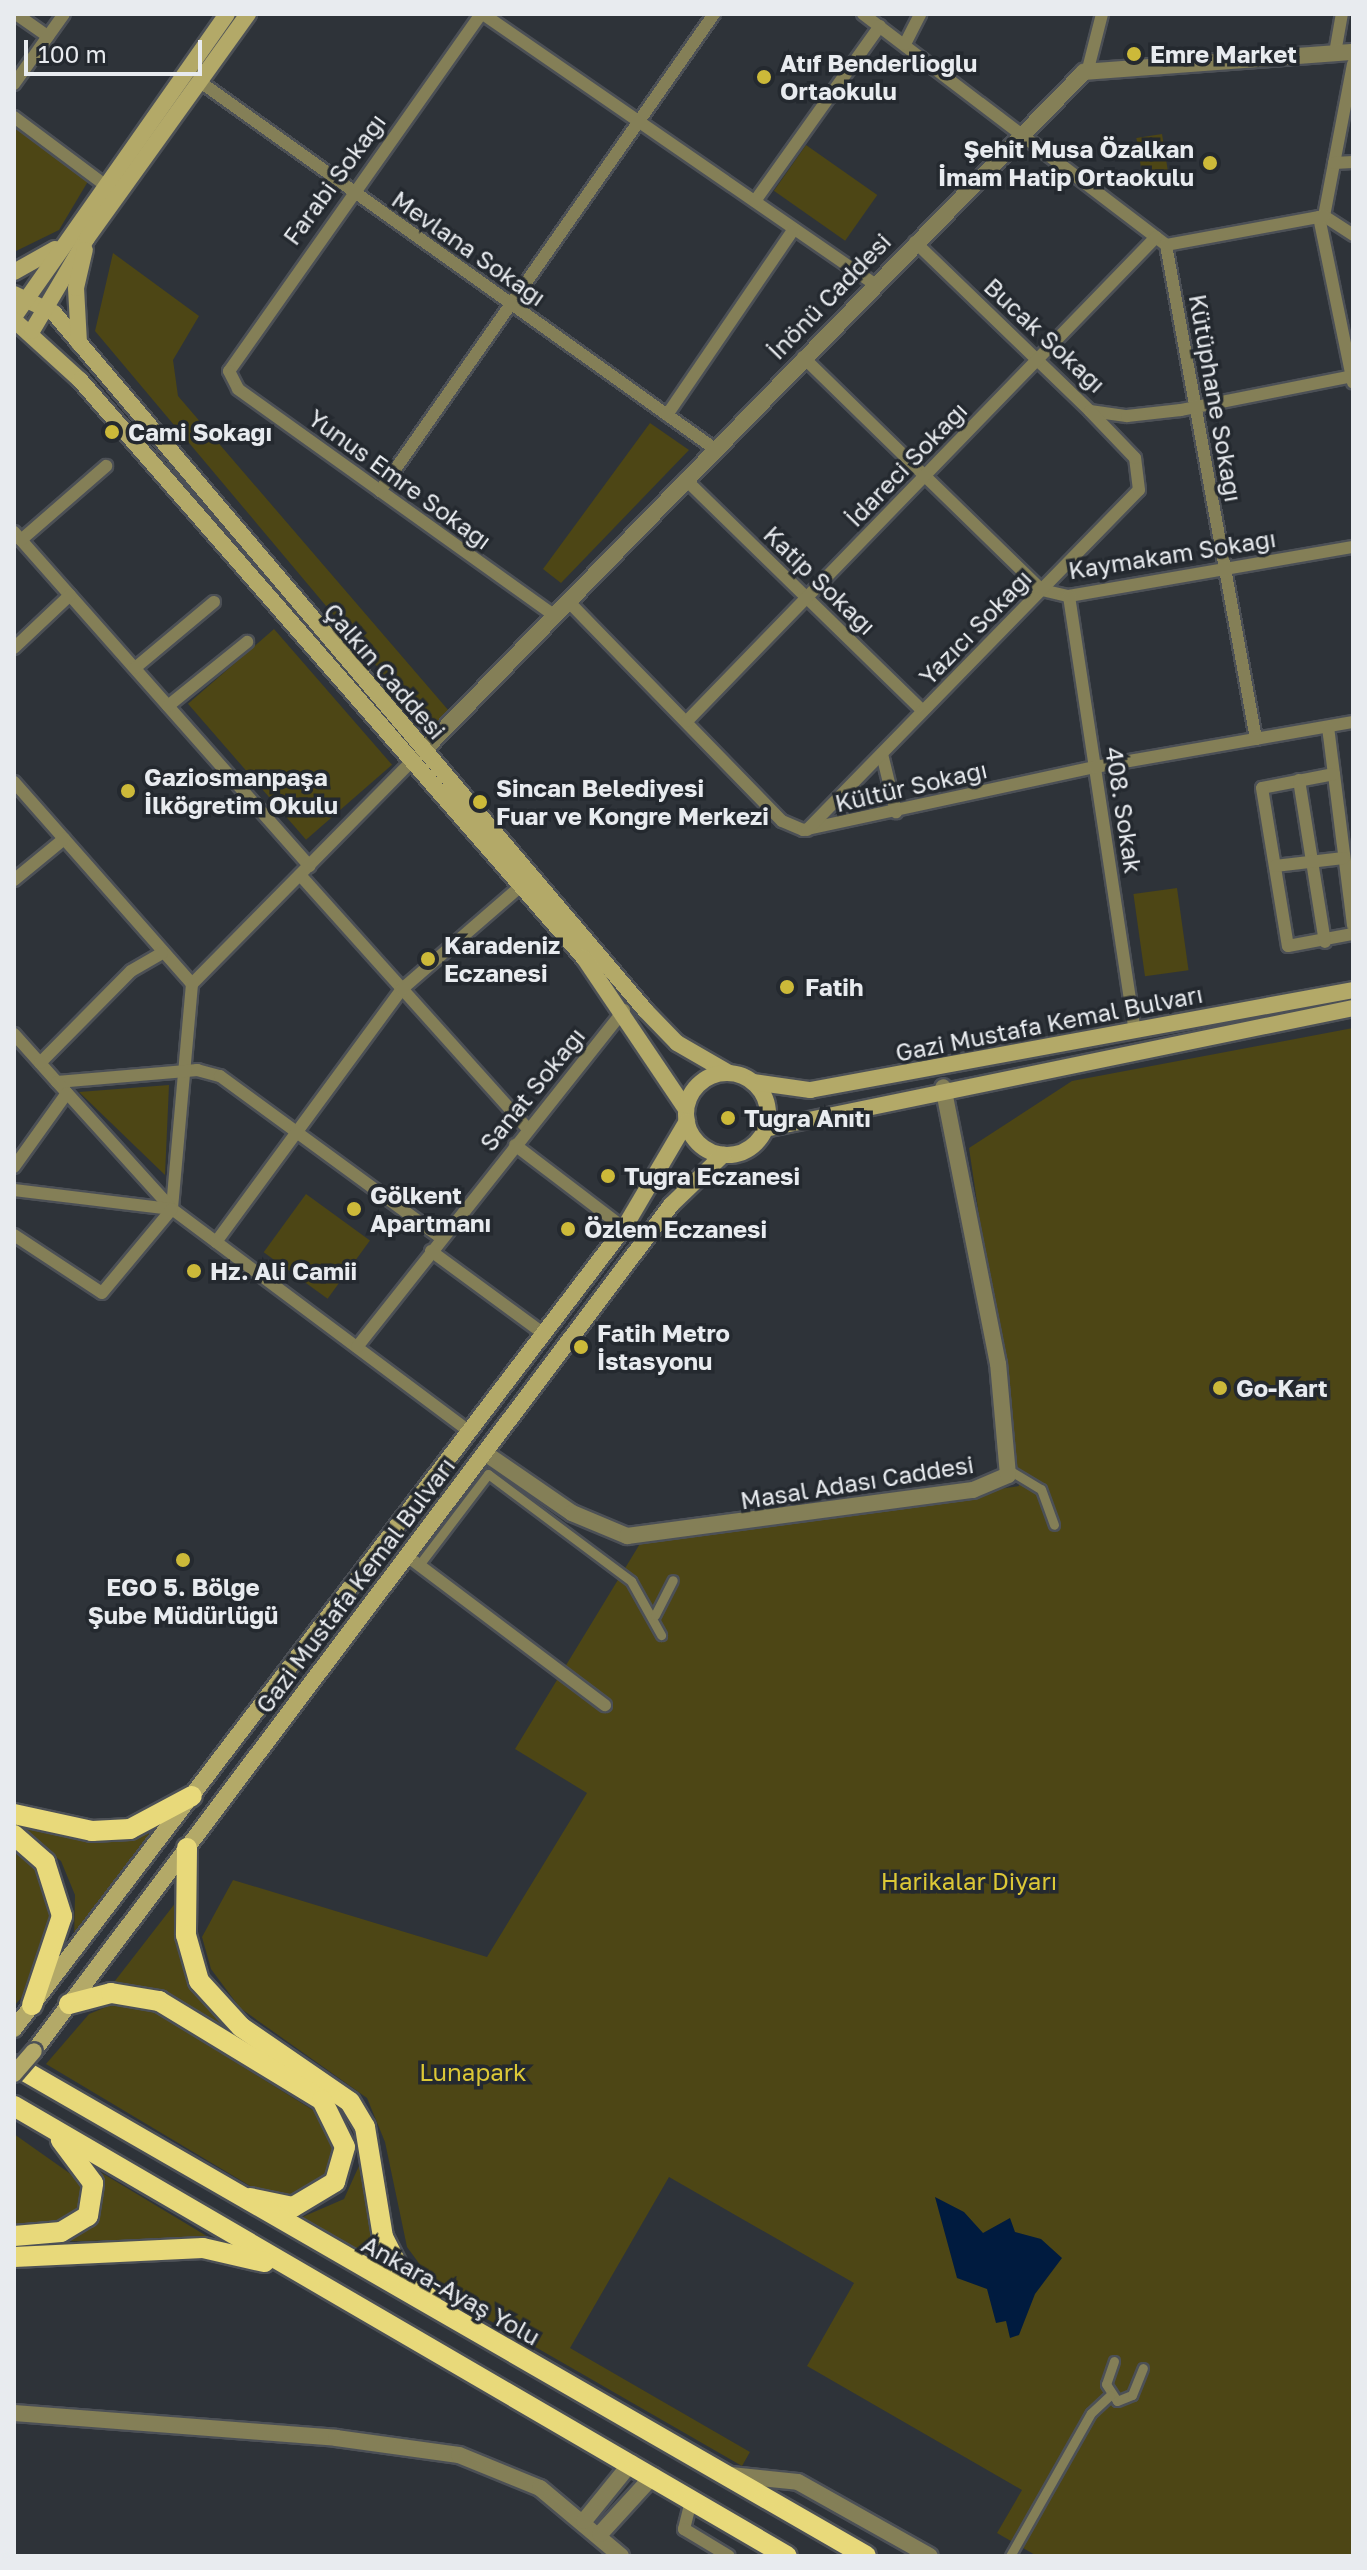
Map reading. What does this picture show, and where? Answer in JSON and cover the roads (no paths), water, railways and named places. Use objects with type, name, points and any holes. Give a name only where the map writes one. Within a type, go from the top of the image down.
[{"type":"highway","points":[[14,1814],[92,1831],[130,1829],[192,1796]]},
{"type":"highway","points":[[14,1835],[45,1862],[62,1916],[32,2005]]},
{"type":"highway","points":[[187,1848],[186,1935],[199,1981],[241,2027],[350,2102],[365,2127],[383,2237],[400,2270],[448,2317]]},
{"type":"highway","points":[[69,2004],[111,1993],[159,2001],[334,2113],[343,2165],[325,2193],[306,2204],[270,2203],[211,2184]]},
{"type":"highway","name":"Ankara-Ayaş Yolu","points":[[14,2065],[211,2184],[866,2556]]},
{"type":"highway","points":[[14,2106],[787,2556]]},
{"type":"highway","points":[[14,2236],[81,2225],[92,2203],[89,2174],[41,2121]]},
{"type":"highway","points":[[14,2257],[203,2248],[303,2275]]},
{"type":"main road","points":[[14,319],[20,296],[105,185],[227,14]]},
{"type":"main road","points":[[32,331],[87,238],[248,14]]},
{"type":"main road","points":[[79,343],[76,288],[87,238]]},
{"type":"main road","points":[[14,272],[60,246]]},
{"type":"main road","name":"Çalkın Caddesi","points":[[20,296],[46,307],[79,343],[418,756],[624,1010],[686,1115]]},
{"type":"main road","name":"Çalkın Caddesi","points":[[14,319],[32,331],[645,1010],[677,1043],[729,1073]]},
{"type":"main road","name":"Gazi Mustafa Kemal Bulvarı","points":[[753,1082],[810,1090],[1353,990]]},
{"type":"main road","name":"Gazi Mustafa Kemal Bulvarı","points":[[765,1129],[943,1087],[1353,1008]]},
{"type":"main road","points":[[729,1073],[753,1082],[767,1104],[765,1129],[750,1148],[723,1155],[698,1143],[686,1115],[705,1080],[729,1073]]},
{"type":"main road","name":"Gazi Mustafa Kemal Bulvarı","points":[[14,2029],[624,1228],[686,1115]]},
{"type":"main road","name":"Gazi Mustafa Kemal Bulvarı","points":[[14,2074],[413,1560],[485,1453],[671,1205],[723,1155]]},
{"type":"street","points":[[16,14],[48,36]]},
{"type":"street","points":[[14,84],[64,14]]},
{"type":"street","points":[[482,14],[874,284]]},
{"type":"street","name":"Farabi Sokağı","points":[[229,371],[352,191],[482,14]]},
{"type":"street","points":[[380,491],[714,14]]},
{"type":"street","points":[[863,14],[1023,130],[1161,241],[1321,217],[1353,235]]},
{"type":"street","points":[[905,44],[920,14]]},
{"type":"street","points":[[1102,14],[1088,69],[1353,52]]},
{"type":"street","points":[[1335,53],[1342,14]]},
{"type":"street","points":[[755,201],[880,26]]},
{"type":"street","points":[[1352,379],[1321,217],[1353,64]]},
{"type":"street","name":"İnönü Caddesi","points":[[418,756],[1023,130],[1088,69]]},
{"type":"street","name":"Mevlana Sokağı","points":[[199,81],[715,449]]},
{"type":"street","points":[[14,117],[105,185]]},
{"type":"street","points":[[1334,163],[1353,162]]},
{"type":"street","points":[[667,415],[794,229]]},
{"type":"street","name":"İdareci Sokağı","points":[[687,721],[1037,360],[1161,241]]},
{"type":"street","name":"Kütüphane Sokağı","points":[[1161,241],[1196,407],[1256,739]]},
{"type":"street","name":"Bucak Sokağı","points":[[915,242],[1090,411],[1127,416],[1352,379]]},
{"type":"street","name":"Kaymakam Sokağı","points":[[803,357],[1042,590],[1069,596],[1353,547]]},
{"type":"street","name":"Yunus Emre Sokağı","points":[[229,371],[238,389],[554,615]]},
{"type":"street","name":"Yazıcı Sokağı","points":[[807,830],[1140,487],[1135,458],[1090,411]]},
{"type":"street","points":[[106,466],[18,536],[168,706],[402,989],[528,1129]]},
{"type":"street","name":"Katip Sokağı","points":[[685,479],[923,711]]},
{"type":"street","points":[[14,648],[70,595]]},
{"type":"street","name":"408. Sokak","points":[[1069,596],[1135,1031]]},
{"type":"street","name":"Kültür Sokağı","points":[[568,601],[782,821],[807,830],[1095,767],[1353,722]]},
{"type":"street","points":[[135,668],[214,602]]},
{"type":"street","points":[[168,706],[247,642]]},
{"type":"street","points":[[1328,727],[1353,925]]},
{"type":"street","points":[[882,754],[896,812]]},
{"type":"street","points":[[14,1235],[102,1293],[172,1209],[192,984],[418,756]]},
{"type":"street","points":[[1334,774],[1262,788],[1288,946],[1325,942],[1353,934]]},
{"type":"street","points":[[1299,780],[1325,942]]},
{"type":"street","points":[[14,782],[192,984]]},
{"type":"street","points":[[14,880],[64,839]]},
{"type":"street","points":[[1275,866],[1344,858]]},
{"type":"street","points":[[216,1242],[402,989],[521,886]]},
{"type":"street","points":[[40,1063],[131,971],[162,953]]},
{"type":"street","name":"Sanat Sokağı","points":[[357,1347],[624,1010]]},
{"type":"street","points":[[14,1034],[172,1209],[469,1431]]},
{"type":"street","points":[[57,1082],[184,1070],[220,1076],[441,1238]]},
{"type":"street","name":"Masal Adası Caddesi","points":[[485,1453],[583,1519],[627,1536],[973,1490],[1009,1470],[998,1364],[943,1087]]},
{"type":"street","points":[[14,1167],[67,1093]]},
{"type":"street","points":[[515,1145],[624,1228]]},
{"type":"street","points":[[14,1190],[172,1209]]},
{"type":"street","points":[[431,1251],[544,1334]]},
{"type":"street","points":[[1009,1470],[1041,1489],[1054,1525]]},
{"type":"street","points":[[605,1705],[413,1560],[488,1474],[631,1581],[655,1615],[661,1635]]},
{"type":"street","points":[[655,1615],[673,1580]]},
{"type":"street","points":[[1010,2556],[1091,2413],[1110,2395],[1114,2361]]},
{"type":"street","points":[[1110,2395],[1130,2397],[1143,2368]]},
{"type":"street","points":[[14,2413],[336,2438],[459,2455],[540,2488],[600,2534],[621,2556]]},
{"type":"street","points":[[584,2521],[631,2463]]},
{"type":"street","points":[[718,2474],[798,2482],[930,2556]]},
{"type":"street","points":[[600,2534],[653,2476]]},
{"type":"street","points":[[615,2483],[632,2500]]},
{"type":"street","points":[[691,2501],[684,2529],[729,2556]]},
{"type":"water","points":[[935,2197],[964,2212],[983,2233],[1010,2218],[1015,2232],[1041,2239],[1062,2258],[1035,2294],[1019,2335],[1010,2338],[1006,2321],[996,2323],[987,2289],[957,2278]]},
{"type":"place","name":"Emre Market","points":[[1134,54]]},
{"type":"place","name":"Atıf Benderlioğlu Ortaokulu","points":[[764,77]]},
{"type":"place","name":"Şehit Musa Özalkan İmam Hatip Ortaokulu","points":[[1210,163]]},
{"type":"place","name":"Cami Sokağı","points":[[112,432]]},
{"type":"place","name":"Gaziosmanpaşa İlköğretim Okulu","points":[[128,791]]},
{"type":"place","name":"Sincan Belediyesi Fuar ve Kongre Merkezi","points":[[480,802]]},
{"type":"place","name":"Karadeniz Eczanesi","points":[[428,959]]},
{"type":"place","name":"Fatih","points":[[787,987]]},
{"type":"place","name":"Tuğra Anıtı","points":[[728,1118]]},
{"type":"place","name":"Tuğra Eczanesi","points":[[608,1176]]},
{"type":"place","name":"Gölkent Apartmanı","points":[[354,1209]]},
{"type":"place","name":"Özlem Eczanesi","points":[[568,1229]]},
{"type":"place","name":"Hz. Ali Camii","points":[[194,1271]]},
{"type":"place","name":"Fatih Metro İstasyonu","points":[[581,1347]]},
{"type":"place","name":"Go-Kart","points":[[1220,1388]]},
{"type":"place","name":"EGO 5. Bölge Şube Müdürlüğü","points":[[183,1560]]},
{"type":"park label","name":"Harikalar Diyarı","points":[[969,1881]]},
{"type":"park label","name":"Lunapark","points":[[473,2072]]}]
